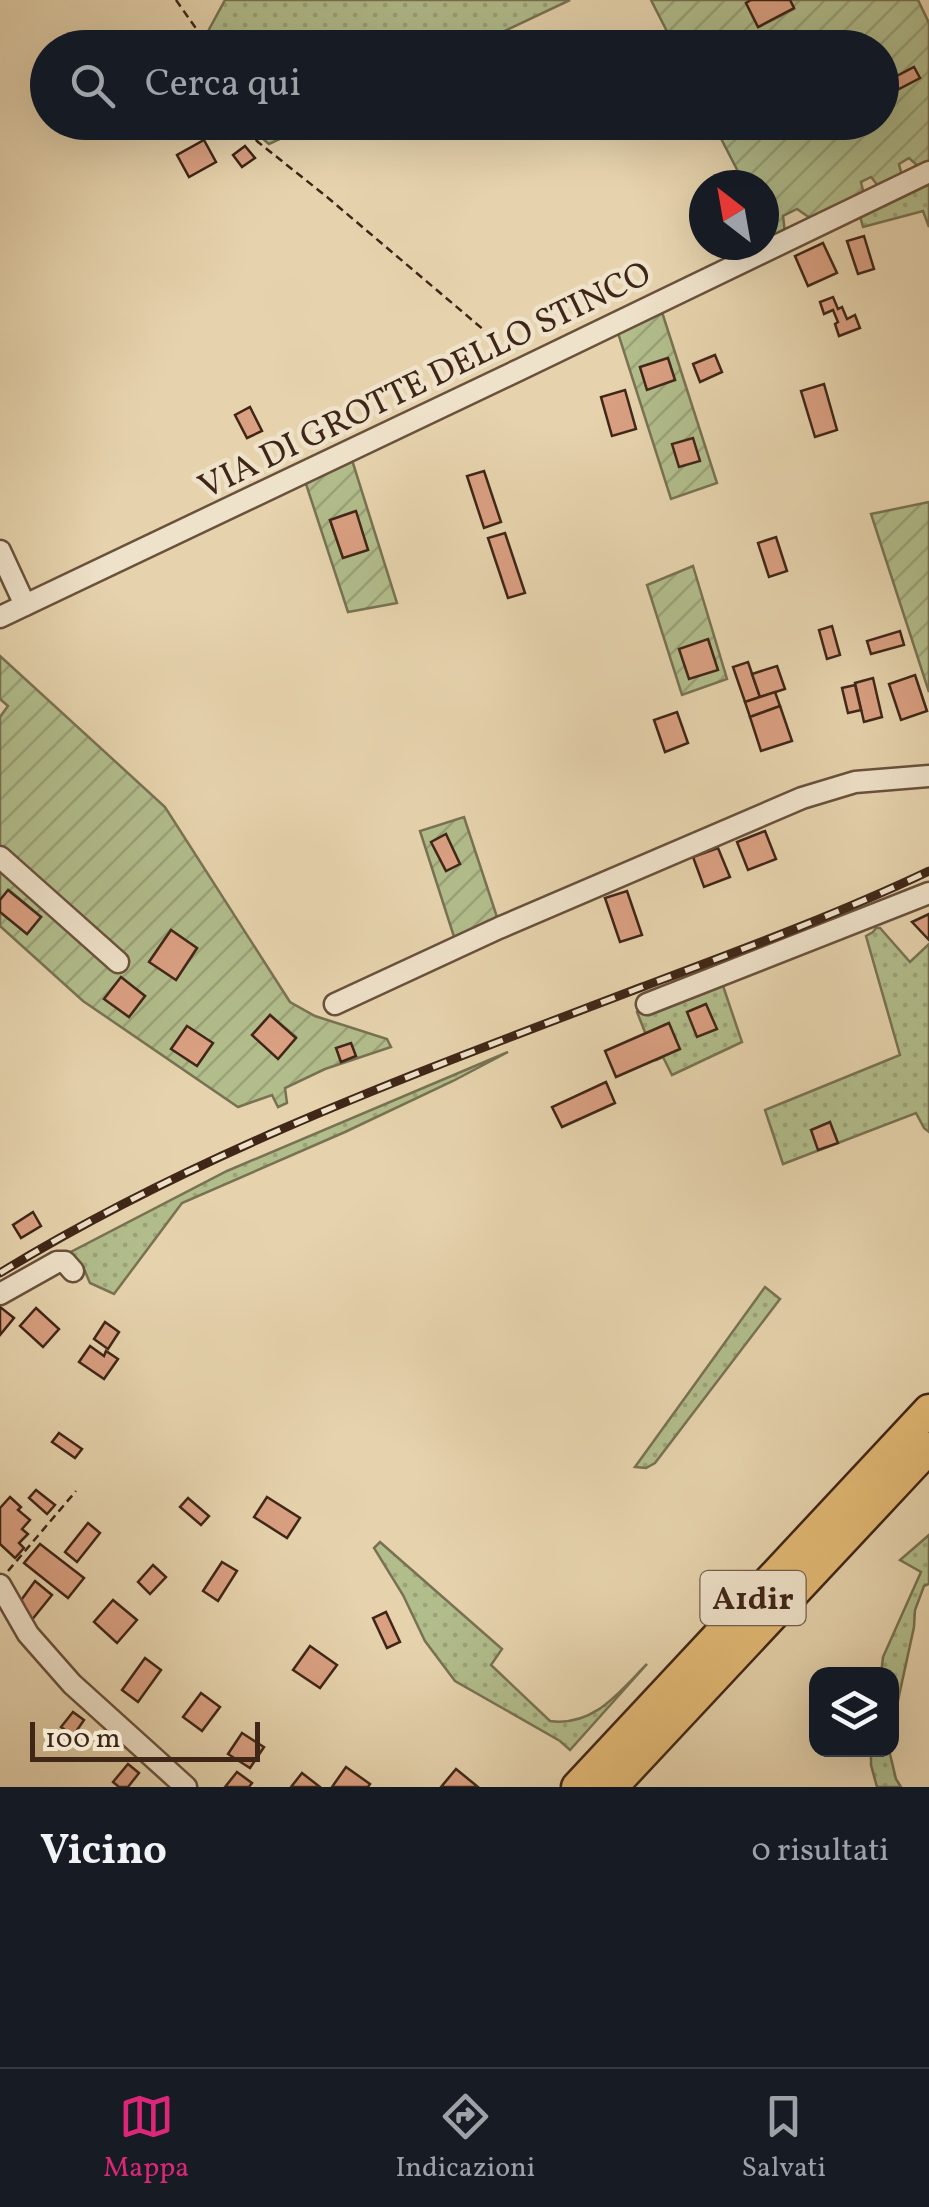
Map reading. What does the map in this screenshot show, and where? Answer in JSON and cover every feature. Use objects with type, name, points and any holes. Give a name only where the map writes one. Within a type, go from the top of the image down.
[{"type":"highway","name":"A1dir","points":[[577,1787],[929,1410]]},
{"type":"highway","name":"A1dir","points":[[612,1787],[929,1448]]},
{"type":"street","name":"VIA DI GROTTE DELLO STINCO","points":[[0,617],[929,172]]},
{"type":"street","points":[[0,552],[25,604]]},
{"type":"street","points":[[335,1004],[810,795],[855,782],[929,776]]},
{"type":"street","points":[[0,857],[118,962]]},
{"type":"street","points":[[646,1004],[929,893]]},
{"type":"street","points":[[0,1294],[57,1262],[69,1264],[73,1272]]},
{"type":"street","points":[[0,1582],[28,1634],[72,1684],[186,1787]]},
{"type":"path","points":[[176,0],[197,30]]},
{"type":"path","points":[[256,140],[328,196],[515,356],[521,370]]},
{"type":"path","points":[[0,1582],[76,1490]]},
{"type":"green space","points":[[225,0],[570,0],[507,30],[209,30]]},
{"type":"green space","points":[[651,0],[751,0],[746,3],[759,27],[794,9],[790,0],[918,0],[929,23],[929,162],[919,167],[909,158],[899,164],[902,176],[879,187],[871,177],[861,182],[864,195],[813,220],[797,209],[783,216],[785,233],[779,236],[779,170],[737,170],[722,140],[899,140],[899,30],[666,30]]},
{"type":"green space","points":[[929,180],[929,227],[923,211],[863,227],[860,216]]},
{"type":"green space","points":[[661,309],[717,483],[671,499],[617,330]],"holes":[[[667,358],[675,380],[647,389],[640,367]]]},
{"type":"green space","points":[[352,460],[397,603],[348,612],[305,481]],"holes":[[[355,511],[368,550],[343,558],[330,520]]]},
{"type":"green space","points":[[929,502],[929,692],[871,514]]},
{"type":"green space","points":[[693,566],[727,679],[682,695],[647,585]]},
{"type":"green space","points":[[0,656],[165,807],[290,1002],[315,1016],[387,1039],[391,1047],[325,1069],[285,1088],[287,1103],[278,1107],[272,1095],[238,1107],[83,1001],[0,926],[0,912],[27,934],[41,917],[9,890],[0,900],[0,717],[8,706],[0,699]],"holes":[[[171,930],[197,948],[176,979],[150,961]],[[121,978],[145,996],[129,1017],[105,999]],[[270,1015],[296,1037],[278,1058],[252,1035]]]},
{"type":"green space","points":[[464,817],[499,923],[456,943],[420,831]]},
{"type":"green space","points":[[876,928],[910,962],[929,944],[929,1132],[916,1113],[783,1164],[765,1110],[900,1055],[866,936]]},
{"type":"green space","points":[[721,980],[742,1042],[672,1075],[663,1057],[656,1060],[637,1012]]},
{"type":"green space","points":[[508,1052],[345,1132],[182,1203],[114,1294],[90,1283],[79,1261],[65,1255],[227,1171]]},
{"type":"green space","points":[[765,1287],[780,1299],[655,1463],[646,1468],[635,1467]]},
{"type":"green space","points":[[929,1535],[929,1584],[924,1586],[915,1610],[899,1696],[899,1667],[882,1667],[883,1657],[921,1572],[900,1560]]},
{"type":"green space","points":[[380,1542],[502,1649],[491,1665],[550,1721],[580,1719],[593,1713],[647,1664],[570,1750],[455,1681],[425,1641],[374,1548]]},
{"type":"green space","points":[[871,1757],[891,1757],[901,1787],[877,1787]]},
{"type":"building","points":[[790,0],[794,8],[758,27],[746,3]]},
{"type":"building","points":[[914,67],[920,78],[899,89],[899,75]]},
{"type":"building","points":[[204,140],[216,162],[189,177],[177,155]]},
{"type":"building","points":[[245,146],[255,158],[242,167],[233,155]]},
{"type":"building","points":[[864,236],[874,269],[858,274],[847,241]]},
{"type":"building","points":[[823,243],[837,273],[808,286],[795,256]]},
{"type":"building","points":[[833,297],[847,319],[855,315],[860,328],[839,336],[833,310],[824,314],[820,302]]},
{"type":"building","points":[[715,355],[722,372],[700,382],[693,364]]},
{"type":"building","points":[[668,358],[675,380],[647,390],[640,367]]},
{"type":"building","points":[[824,384],[837,430],[815,437],[801,391]]},
{"type":"building","points":[[625,390],[636,429],[612,436],[601,397]]},
{"type":"building","points":[[250,407],[262,431],[247,438],[235,415]]},
{"type":"building","points":[[693,438],[700,461],[679,467],[672,444]]},
{"type":"building","points":[[484,471],[501,522],[484,528],[467,476]]},
{"type":"building","points":[[356,511],[368,550],[343,558],[330,520]]},
{"type":"building","points":[[505,533],[525,593],[508,598],[488,538]]},
{"type":"building","points":[[776,537],[787,571],[769,577],[758,543]]},
{"type":"building","points":[[832,626],[840,655],[827,659],[819,630]]},
{"type":"building","points":[[900,631],[904,645],[871,654],[867,641]]},
{"type":"building","points":[[708,639],[718,670],[689,679],[679,649]]},
{"type":"building","points":[[748,662],[760,697],[745,702],[733,667]]},
{"type":"building","points":[[777,666],[785,689],[760,697],[752,674]]},
{"type":"building","points":[[915,675],[927,711],[901,720],[889,684]]},
{"type":"building","points":[[873,678],[882,717],[864,722],[855,683]]},
{"type":"building","points":[[855,685],[861,710],[848,713],[842,688]]},
{"type":"building","points":[[775,692],[780,706],[750,717],[745,702]]},
{"type":"building","points":[[780,706],[792,741],[761,751],[750,717]]},
{"type":"building","points":[[677,712],[688,743],[665,752],[654,720]]},
{"type":"building","points":[[765,831],[776,859],[748,870],[737,842]]},
{"type":"building","points":[[446,834],[460,864],[446,871],[431,842]]},
{"type":"building","points":[[718,848],[730,877],[704,887],[693,857]]},
{"type":"building","points":[[8,890],[41,917],[27,934],[0,912],[0,900]]},
{"type":"building","points":[[627,891],[642,935],[620,942],[605,898]]},
{"type":"building","points":[[929,914],[929,940],[912,922]]},
{"type":"building","points":[[171,930],[197,948],[176,980],[149,962]]},
{"type":"building","points":[[121,977],[145,996],[129,1017],[104,999]]},
{"type":"building","points":[[706,1004],[717,1029],[697,1037],[687,1012]]},
{"type":"building","points":[[270,1015],[296,1038],[278,1059],[252,1035]]},
{"type":"building","points":[[669,1023],[680,1049],[616,1077],[605,1051]]},
{"type":"building","points":[[187,1026],[213,1043],[197,1066],[171,1049]]},
{"type":"building","points":[[351,1043],[356,1056],[341,1062],[336,1048]]},
{"type":"building","points":[[606,1082],[615,1103],[562,1127],[552,1107]]},
{"type":"building","points":[[830,1122],[838,1143],[818,1150],[811,1130]]},
{"type":"building","points":[[33,1212],[41,1226],[21,1238],[13,1225]]},
{"type":"building","points":[[0,1307],[14,1318],[0,1335]]},
{"type":"building","points":[[36,1308],[59,1329],[43,1347],[20,1326]]},
{"type":"building","points":[[105,1322],[119,1332],[108,1349],[94,1339]]},
{"type":"building","points":[[90,1346],[104,1356],[106,1351],[118,1359],[104,1379],[79,1362]]},
{"type":"building","points":[[59,1433],[82,1449],[75,1458],[52,1442]]},
{"type":"building","points":[[36,1490],[55,1505],[47,1514],[29,1498]]},
{"type":"building","points":[[10,1497],[30,1520],[22,1529],[28,1534],[19,1543],[24,1548],[15,1558],[0,1544],[0,1508]]},
{"type":"building","points":[[267,1497],[300,1518],[287,1538],[254,1517]]},
{"type":"building","points":[[188,1498],[209,1516],[201,1525],[180,1507]]},
{"type":"building","points":[[88,1523],[100,1533],[77,1562],[65,1552]]},
{"type":"building","points":[[40,1544],[84,1578],[68,1598],[24,1563]]},
{"type":"building","points":[[222,1562],[237,1571],[218,1601],[203,1591]]},
{"type":"building","points":[[153,1565],[166,1577],[150,1594],[138,1582]]},
{"type":"building","points":[[35,1581],[52,1595],[31,1621],[19,1603]]},
{"type":"building","points":[[113,1600],[137,1620],[117,1643],[94,1622]]},
{"type":"building","points":[[386,1612],[400,1642],[387,1648],[373,1618]]},
{"type":"building","points":[[310,1646],[337,1665],[320,1688],[293,1670]]},
{"type":"building","points":[[145,1658],[161,1670],[138,1702],[122,1690]]},
{"type":"building","points":[[201,1693],[220,1707],[202,1731],[183,1717]]},
{"type":"building","points":[[73,1712],[84,1720],[73,1736],[61,1727]]},
{"type":"building","points":[[242,1733],[264,1747],[250,1768],[228,1754]]},
{"type":"building","points":[[128,1764],[139,1773],[128,1787],[119,1787],[113,1782]]},
{"type":"building","points":[[346,1767],[370,1784],[368,1787],[332,1787]]},
{"type":"building","points":[[456,1769],[478,1787],[441,1787]]},
{"type":"building","points":[[237,1772],[252,1783],[249,1787],[225,1787]]},
{"type":"building","points":[[302,1773],[320,1787],[291,1787]]},
{"type":"railway","points":[[0,1273],[154,1188],[314,1115],[787,932],[929,871]]}]
